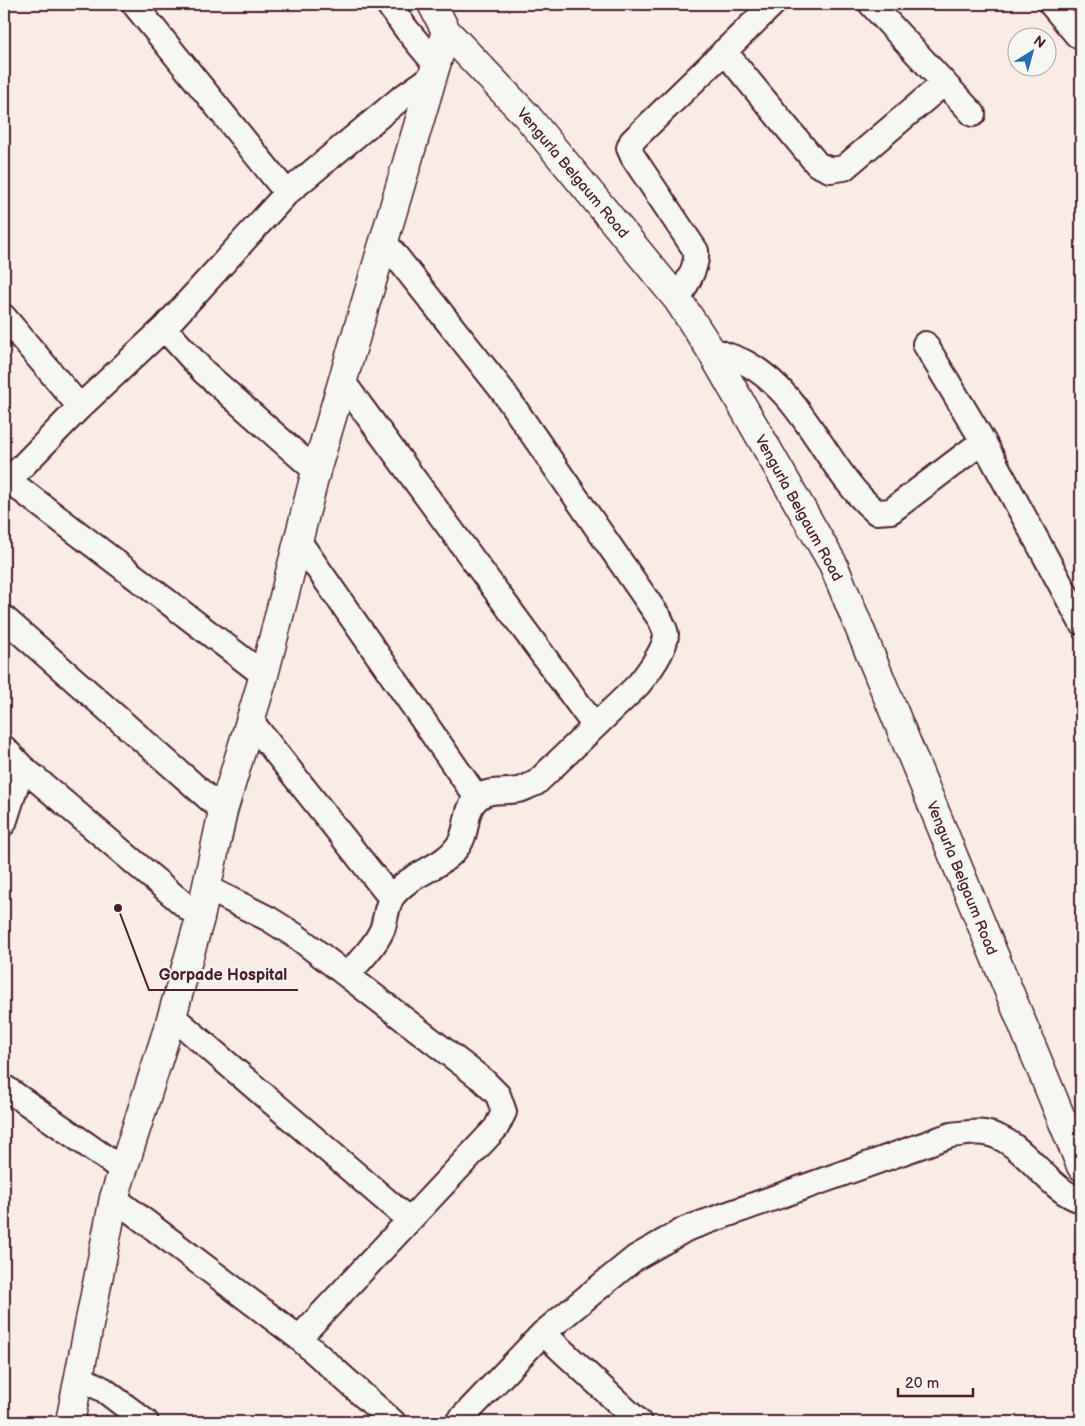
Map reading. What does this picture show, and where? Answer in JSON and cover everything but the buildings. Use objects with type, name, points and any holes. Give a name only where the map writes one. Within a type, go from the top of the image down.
[{"type":"main road","name":"Vengurla Belgaum Road","points":[[432,4],[446,31],[526,115],[678,300],[710,349],[833,564],[1081,1166]]},
{"type":"main road","points":[[70,1422],[114,1198],[172,1016],[200,918],[223,811],[264,675],[316,471],[446,31]]},
{"type":"street","points":[[134,4],[287,193]]},
{"type":"street","points":[[264,675],[6,483],[80,407],[164,328],[287,193],[435,70],[388,4]]},
{"type":"street","points":[[678,300],[697,259],[696,251],[633,157],[629,148],[632,141],[773,4]]},
{"type":"street","points":[[871,4],[973,114]]},
{"type":"street","points":[[1051,4],[1077,35]]},
{"type":"street","points":[[724,51],[817,164],[830,170],[844,168],[944,83]]},
{"type":"street","points":[[347,975],[372,947],[382,930],[392,898],[406,882],[445,859],[459,846],[465,829],[468,810],[477,798],[490,791],[518,790],[536,783],[594,725],[638,686],[650,671],[666,634],[660,619],[502,390],[384,241]]},
{"type":"street","points":[[4,317],[80,407]]},
{"type":"street","points":[[164,328],[204,372],[316,471]]},
{"type":"street","points":[[926,344],[983,441],[1081,622]]},
{"type":"street","points":[[710,349],[745,362],[766,377],[787,397],[794,404],[860,498],[876,512],[891,511],[983,441]]},
{"type":"street","points":[[342,382],[594,725]]},
{"type":"street","points":[[298,540],[477,798]]},
{"type":"street","points":[[4,618],[223,811]]},
{"type":"street","points":[[250,720],[392,898]]},
{"type":"street","points":[[4,748],[22,768],[200,918]]},
{"type":"street","points":[[4,823],[22,768]]},
{"type":"street","points":[[207,888],[269,919],[296,936],[483,1080],[498,1095],[504,1112],[496,1128],[299,1338]]},
{"type":"street","points":[[172,1016],[409,1220]]},
{"type":"street","points":[[4,1088],[123,1170]]},
{"type":"street","points":[[458,1422],[543,1333],[634,1258],[686,1229],[950,1135],[984,1132],[1002,1138],[1033,1162],[1073,1198],[1081,1200]]},
{"type":"street","points":[[114,1198],[299,1338],[393,1422]]},
{"type":"street","points":[[543,1333],[638,1422]]},
{"type":"street","points":[[79,1377],[104,1390],[146,1422]]},
{"type":"place","name":"Gorpade Hospital","points":[[118,908]]}]
